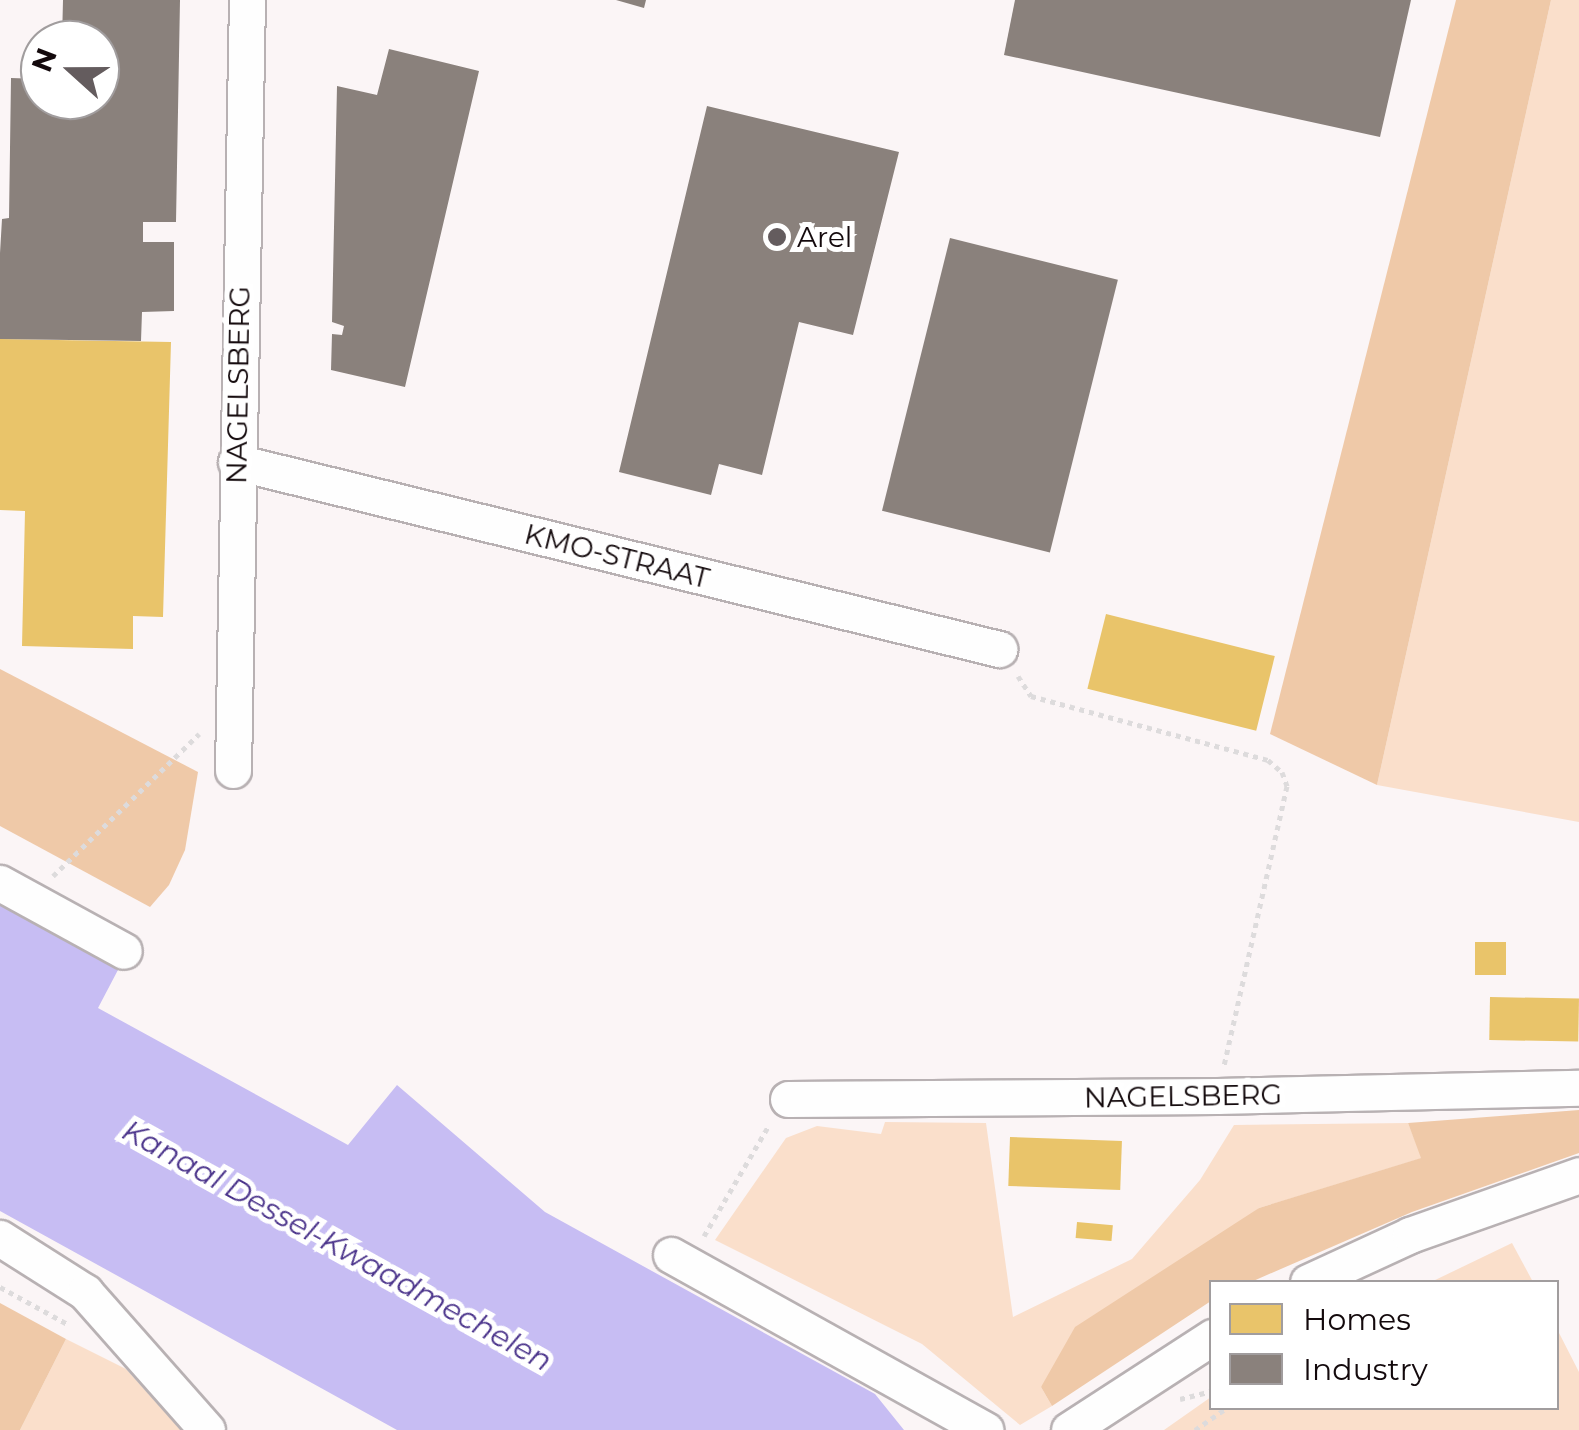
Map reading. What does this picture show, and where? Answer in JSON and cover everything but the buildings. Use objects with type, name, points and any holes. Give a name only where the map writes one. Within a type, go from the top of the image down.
[{"type":"street","name":"NAGELSBERG","points":[[232,770],[247,0]]},
{"type":"street","name":"KMO-STRAAT","points":[[236,462],[998,650]]},
{"type":"street","points":[[14,891],[124,951]]},
{"type":"street","name":"NAGELSBERG","points":[[788,1098],[1218,1096],[1579,1088]]},
{"type":"street","points":[[1312,1280],[1410,1235],[1579,1175]]},
{"type":"street","points":[[0,1238],[85,1292],[207,1430]]},
{"type":"street","points":[[679,1260],[986,1430]]},
{"type":"street","points":[[1069,1430],[1209,1339]]},
{"type":"path","points":[[998,650],[1032,696],[1268,760],[1282,772],[1287,786],[1218,1096]]},
{"type":"path","points":[[14,891],[234,701]]},
{"type":"path","points":[[679,1260],[788,1098]]},
{"type":"path","points":[[1194,1430],[1223,1410]]},
{"type":"shaded area","points":[[1456,0],[1551,0],[1377,785],[1270,734]]},
{"type":"shaded area","points":[[1551,0],[1579,0],[1579,822],[1377,785]]},
{"type":"shaded area","points":[[0,669],[198,772],[185,850],[169,885],[150,907],[0,826]]},
{"type":"shaded area","points":[[1579,1110],[1579,1153],[1412,1212],[1256,1280],[1209,1280],[1209,1302],[1052,1406],[1041,1387],[1075,1327],[1259,1208],[1421,1158],[1408,1123]]},
{"type":"shaded area","points":[[885,1122],[986,1123],[1013,1317],[1132,1259],[1200,1180],[1234,1125],[1408,1123],[1422,1158],[1259,1208],[1041,1387],[1052,1406],[1020,1425],[922,1344],[715,1240],[786,1138],[817,1126],[881,1134]]},
{"type":"shaded area","points":[[1512,1243],[1532,1280],[1435,1280]]},
{"type":"shaded area","points":[[0,1303],[66,1339],[20,1430],[0,1430]]},
{"type":"shaded area","points":[[1559,1333],[1579,1372],[1579,1430],[1164,1430],[1209,1398],[1209,1410],[1559,1410]]},
{"type":"shaded area","points":[[66,1339],[126,1369],[181,1430],[20,1430]]},
{"type":"water","name":"Kanaal Dessel-Kwaadmechelen","points":[[0,897],[119,968],[98,1008],[348,1145],[397,1085],[545,1212],[875,1394],[904,1430],[397,1430],[0,1211]]},
{"type":"place","name":"Arel","points":[[777,237]]}]
